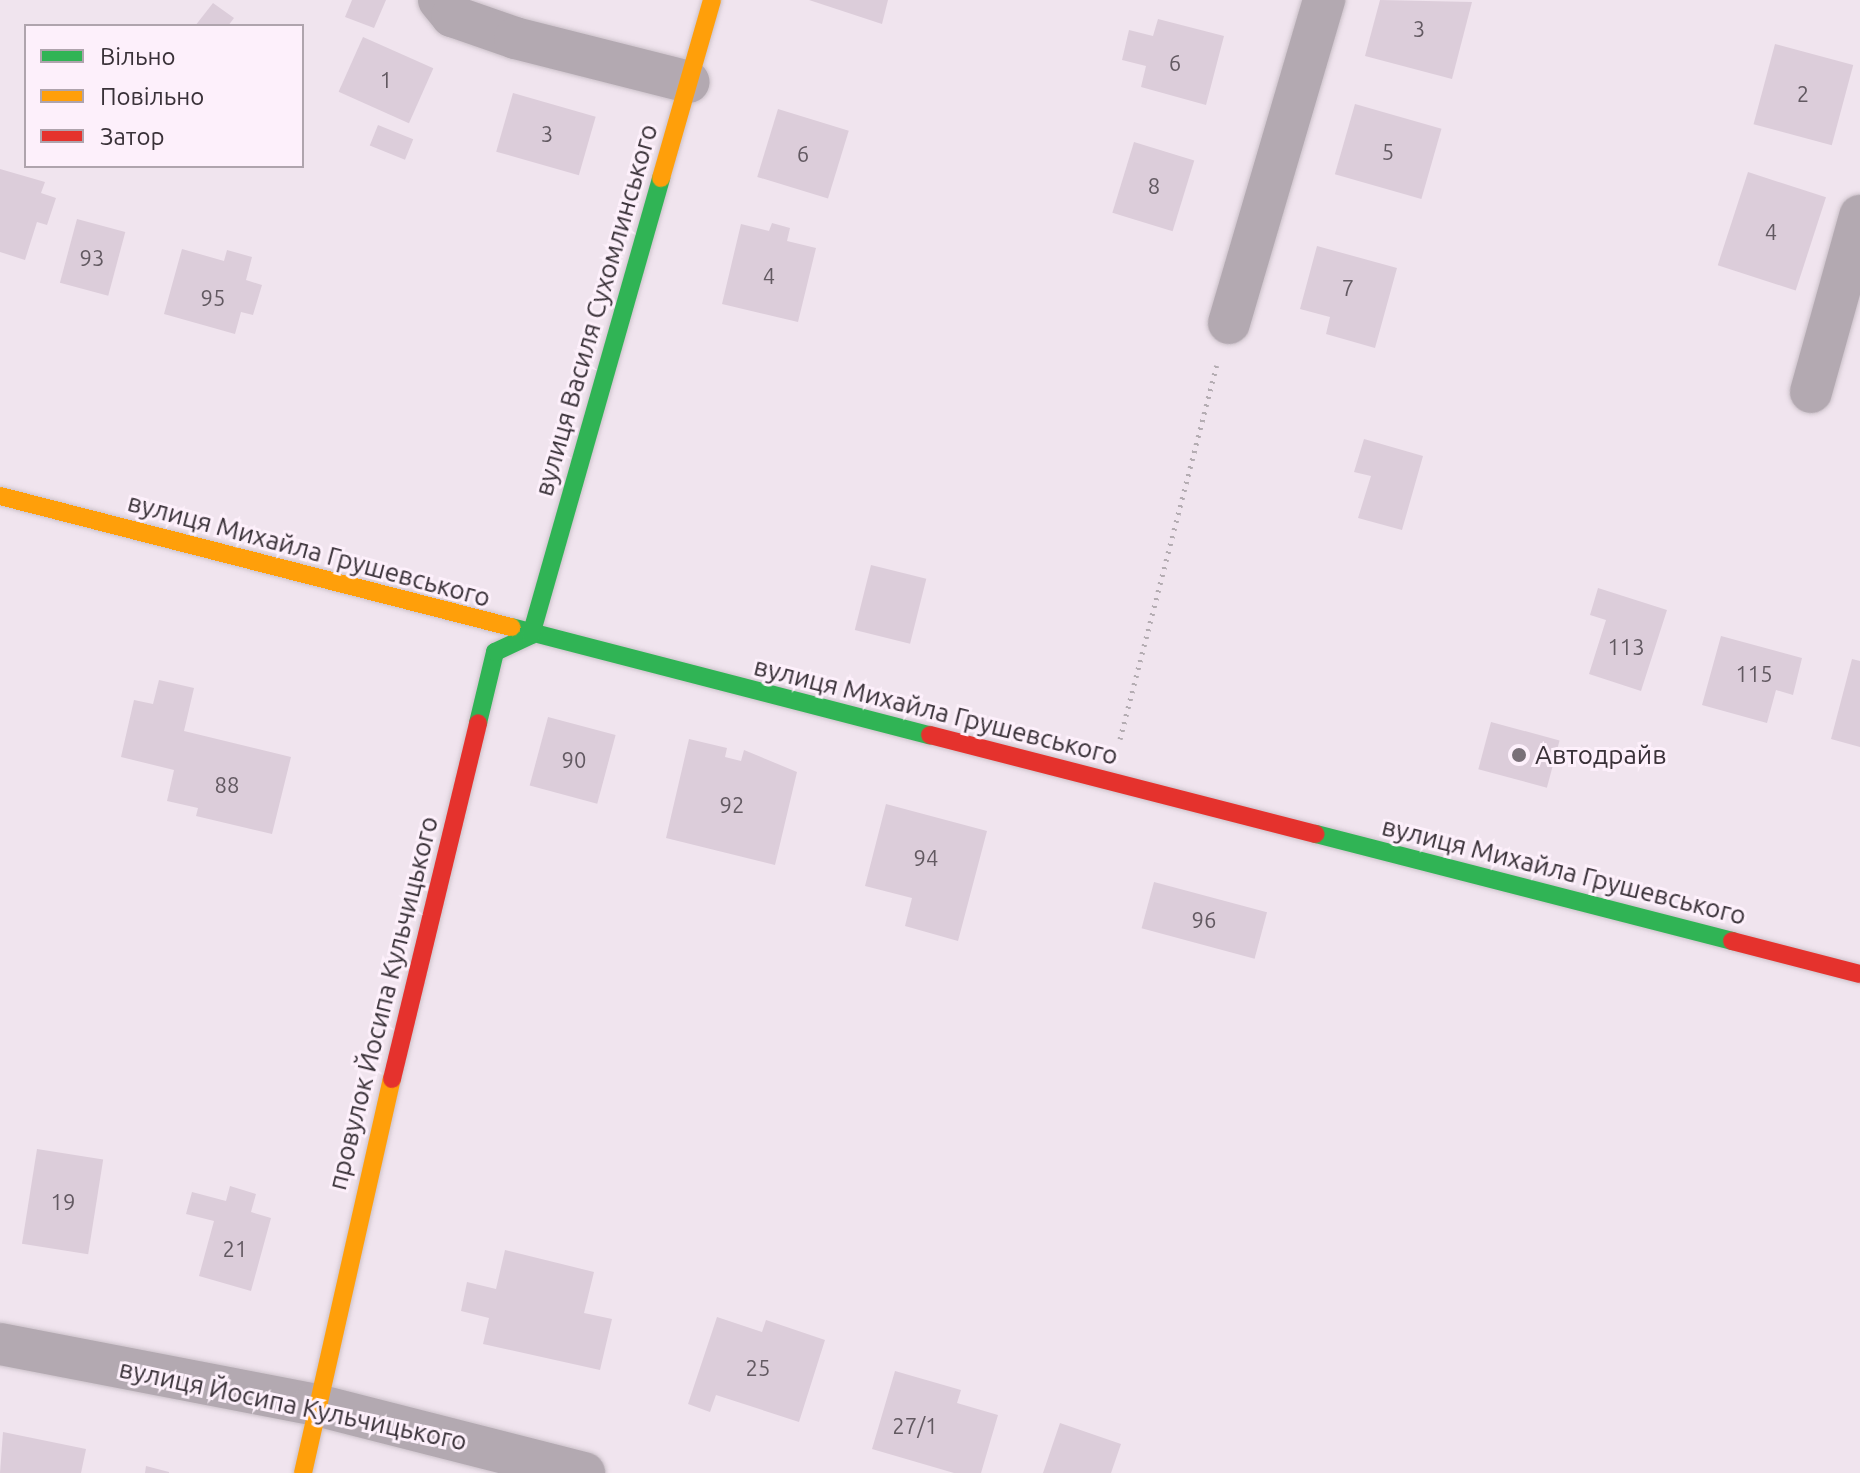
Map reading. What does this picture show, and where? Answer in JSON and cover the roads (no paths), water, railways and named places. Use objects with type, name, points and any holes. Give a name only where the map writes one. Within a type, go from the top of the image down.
[{"type":"street","points":[[439,0],[452,16],[515,38],[689,82]]},
{"type":"street","name":"вулиця Василя Сухомлинського","points":[[531,635],[712,0]]},
{"type":"street","points":[[1229,323],[1324,0]]},
{"type":"street","points":[[1811,392],[1860,216]]},
{"type":"street","name":"вулиця Михайла Грушевського","points":[[0,496],[531,635],[1860,974]]},
{"type":"street","name":"провулок Йосипа Кульчицького","points":[[313,1404],[495,652],[531,635]]},
{"type":"street","name":"вулиця Йосипа Кульчицького","points":[[0,1344],[313,1404],[584,1473]]},
{"type":"street","points":[[303,1473],[313,1404]]},
{"type":"place","name":"Автодрайв","points":[[1519,755]]}]
